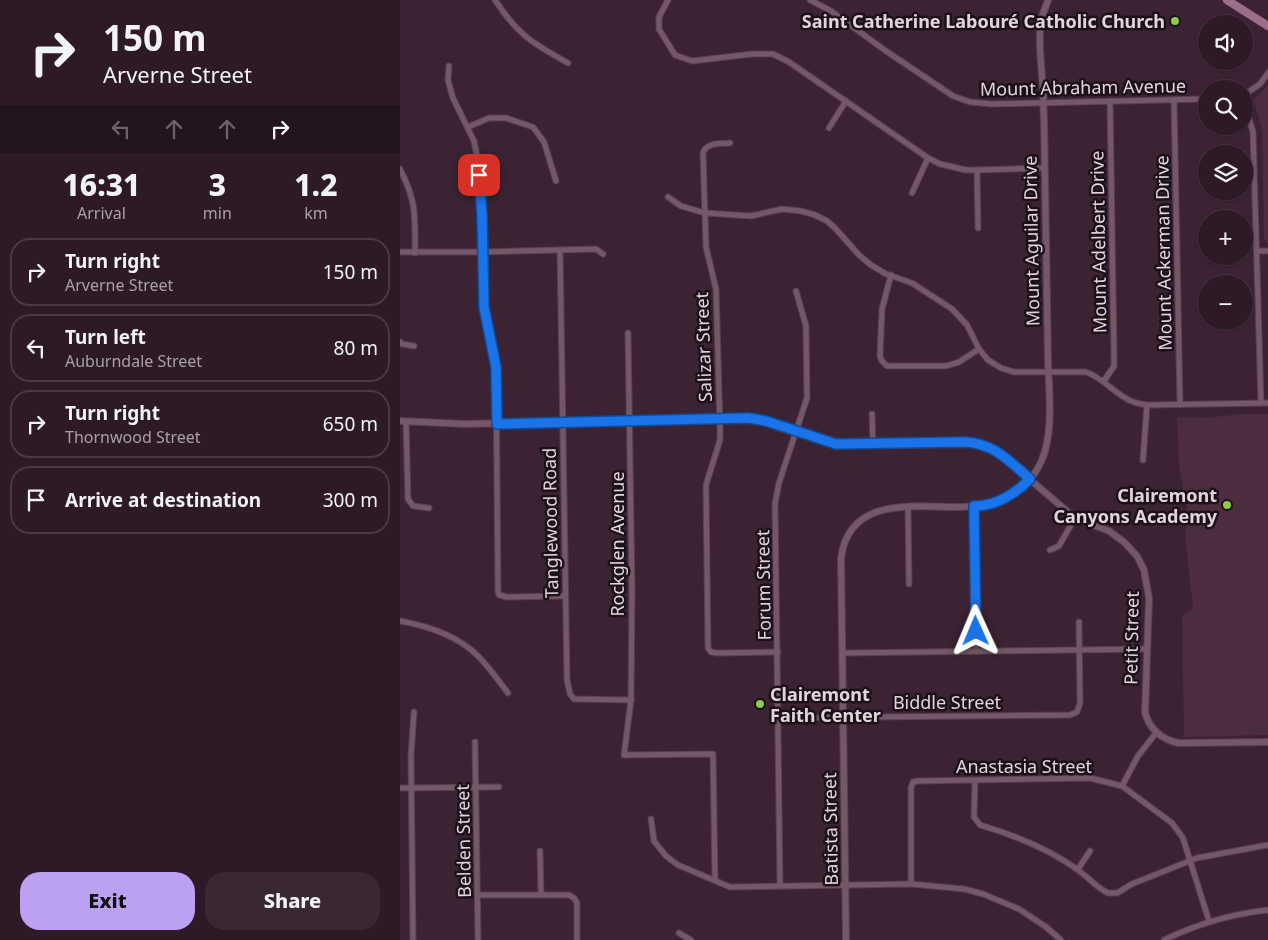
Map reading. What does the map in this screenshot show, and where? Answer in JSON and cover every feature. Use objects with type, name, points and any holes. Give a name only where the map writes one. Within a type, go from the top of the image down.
[{"type":"main road","points":[[1227,0],[1268,26]]},
{"type":"street","points":[[495,0],[520,34],[568,63]]},
{"type":"street","points":[[668,0],[660,17],[659,29],[675,55],[692,60],[752,54],[773,54],[789,62],[928,158],[940,164],[966,170],[1045,168]]},
{"type":"street","name":"Mount Abraham Avenue","points":[[810,0],[831,11],[953,96],[970,102],[1198,99]]},
{"type":"street","name":"Mount Aguilar Drive","points":[[841,558],[842,547],[850,531],[861,519],[872,513],[889,508],[974,506],[996,503],[1010,496],[1030,479],[1040,465],[1048,440],[1045,168],[1040,34],[1041,19],[1048,0]]},
{"type":"street","points":[[449,66],[448,80],[453,98],[474,141],[477,156],[482,214],[484,307],[496,367],[498,592],[499,595],[507,597],[565,596]]},
{"type":"street","points":[[1253,89],[1260,84],[1268,73]]},
{"type":"street","name":"Mount Ackerman Drive","points":[[1174,100],[1180,404]]},
{"type":"street","points":[[829,128],[846,101]]},
{"type":"street","name":"Mount Adelbert Drive","points":[[1104,380],[1114,366],[1110,101]]},
{"type":"street","points":[[468,128],[489,118],[506,118],[533,128],[544,142],[556,181]]},
{"type":"street","points":[[1253,132],[1260,403]]},
{"type":"street","name":"Salizar Street","points":[[730,143],[711,144],[705,148],[703,153],[706,247],[716,289],[720,418],[720,440],[706,485],[708,648],[711,652],[717,653],[778,652]]},
{"type":"street","points":[[912,193],[928,158]]},
{"type":"street","points":[[400,169],[410,188],[413,200],[415,213],[415,253]]},
{"type":"street","points":[[977,170],[978,228]]},
{"type":"street","points":[[668,197],[682,206],[704,213],[751,216],[782,209],[801,211],[827,221],[870,265],[886,274],[912,283],[952,309],[966,325],[979,349],[988,360],[1001,368],[1014,372],[1086,372],[1104,380],[1126,399],[1147,405],[1268,403]]},
{"type":"street","points":[[400,252],[596,249],[603,254]]},
{"type":"street","name":"Tanglewood Road","points":[[560,250],[567,680],[570,694],[574,699],[631,700]]},
{"type":"street","points":[[1257,251],[1268,251]]},
{"type":"street","points":[[891,275],[882,309],[880,356],[887,366],[946,366],[959,362],[979,349]]},
{"type":"street","name":"Forum Street","points":[[780,885],[776,504],[779,483],[807,398],[806,326],[796,291]]},
{"type":"street","name":"Rockglen Avenue","points":[[628,333],[632,589],[631,700],[624,755],[713,754],[715,880]]},
{"type":"street","points":[[400,342],[414,346]]},
{"type":"street","points":[[1143,460],[1147,405]]},
{"type":"street","points":[[872,414],[873,444]]},
{"type":"street","name":"Petit Street","points":[[403,422],[497,424],[720,418],[758,419],[836,444],[975,442],[993,448],[1075,518],[1100,527],[1116,536],[1128,546],[1140,562],[1146,579],[1149,598],[1144,705],[1147,718],[1156,733]]},
{"type":"street","points":[[403,422],[408,499],[413,506],[429,508]]},
{"type":"street","points":[[974,506],[976,651]]},
{"type":"street","points":[[908,507],[909,584]]},
{"type":"street","points":[[1050,550],[1059,546],[1075,518]]},
{"type":"street","name":"Batista Street","points":[[841,558],[846,940]]},
{"type":"street","points":[[400,621],[421,625],[448,635],[462,643],[477,656],[508,693]]},
{"type":"street","points":[[1080,622],[1080,650]]},
{"type":"street","points":[[843,652],[1147,649]]},
{"type":"street","name":"Biddle Street","points":[[778,718],[1070,715],[1077,712],[1080,704],[1080,650]]},
{"type":"street","points":[[413,940],[411,755],[414,712]]},
{"type":"street","points":[[1122,786],[1138,756],[1156,733],[1170,741],[1186,743],[1268,742]]},
{"type":"street","name":"Belden Street","points":[[475,742],[478,940]]},
{"type":"street","name":"Anastasia Street","points":[[911,884],[911,788],[913,782],[918,780],[1090,778],[1122,786],[1172,823],[1183,838],[1209,921]]},
{"type":"street","points":[[976,780],[974,817],[980,825],[1044,848],[1078,869],[1108,893],[1117,893],[1132,884],[1190,860],[1268,845]]},
{"type":"street","points":[[400,788],[499,787]]},
{"type":"street","points":[[651,819],[654,841],[666,856],[678,865],[730,887],[911,884],[955,888],[982,894],[1019,909],[1062,940]]},
{"type":"street","points":[[540,851],[541,895]]},
{"type":"street","points":[[1078,869],[1090,851]]},
{"type":"street","points":[[477,895],[569,895],[577,903],[577,940]]},
{"type":"street","points":[[1164,940],[1209,921],[1268,910]]},
{"type":"street","points":[[679,933],[691,940]]},
{"type":"shaded area","points":[[1268,85],[1268,243],[1264,238],[1262,129],[1253,100]]},
{"type":"shaded area","points":[[1242,414],[1268,414],[1268,735],[1184,737],[1182,616],[1193,608],[1185,535],[1188,515],[1179,465],[1177,417],[1204,418]]},
{"type":"place","name":"Saint Catherine Labouré Catholic Church","points":[[1175,21]]},
{"type":"place","name":"Clairemont Canyons Academy","points":[[1227,505]]},
{"type":"place","name":"Clairemont Faith Center","points":[[760,704]]},
{"type":"route","points":[[479,175],[482,214],[484,307],[496,367],[497,424],[748,418],[766,421],[836,444],[975,442],[984,444],[1000,453],[1030,479],[1010,496],[996,503],[974,506],[976,631]]}]
